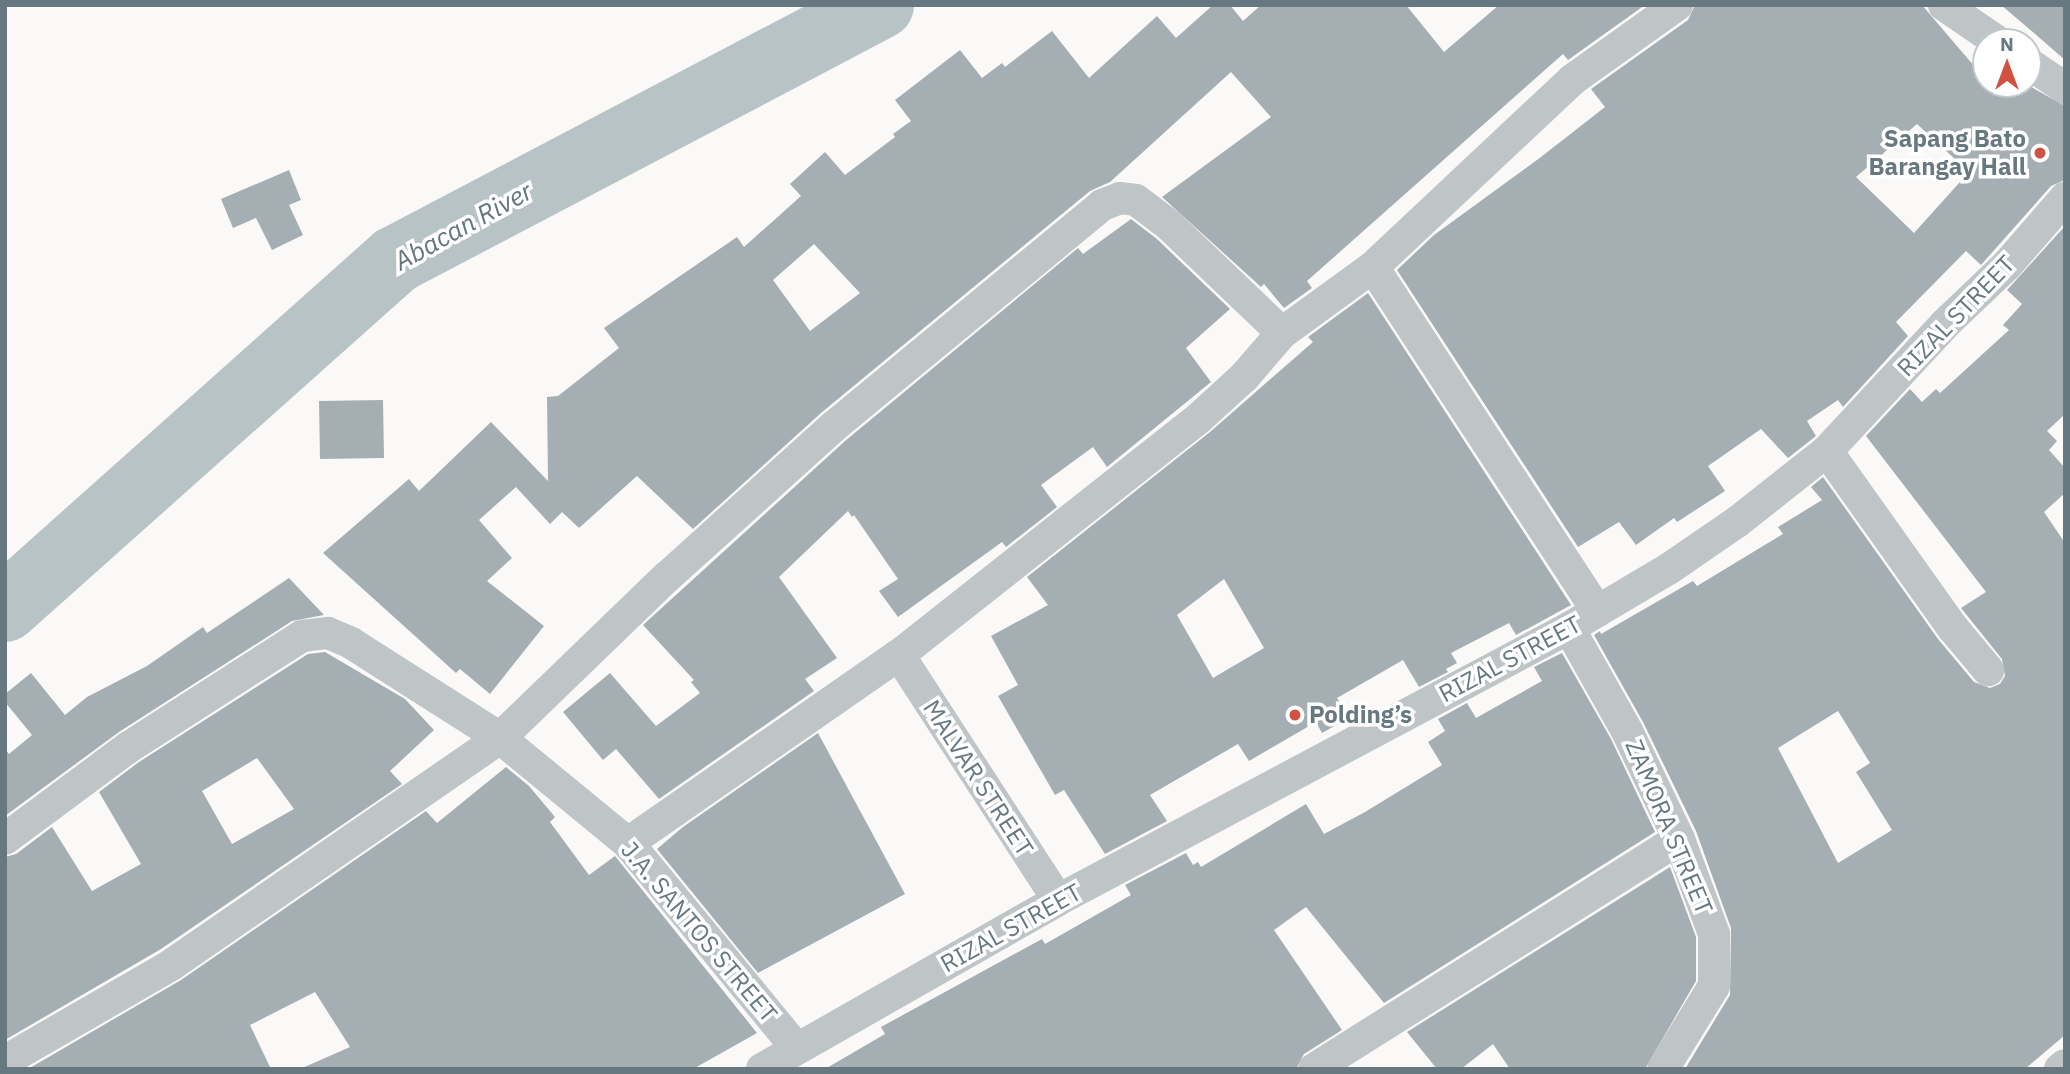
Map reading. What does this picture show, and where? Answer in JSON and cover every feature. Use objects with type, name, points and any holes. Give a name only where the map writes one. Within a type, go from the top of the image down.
[{"type":"street","points":[[628,844],[899,655],[1199,418],[1244,377],[1282,333],[1373,267],[1572,80],[1677,5]]},
{"type":"street","points":[[1944,5],[1978,28]]},
{"type":"street","points":[[2042,72],[2065,88]]},
{"type":"street","points":[[5,1061],[171,965],[500,738],[667,578],[833,427],[1102,205],[1120,198],[1136,200],[1169,225],[1282,333]]},
{"type":"street","name":"RIZAL STREET","points":[[762,1069],[1058,900],[1569,628],[1670,568],[1726,529],[1827,451],[1945,324],[2007,265],[2065,198]]},
{"type":"street","points":[[1373,267],[1597,611]]},
{"type":"street","points":[[1827,451],[1953,628],[1988,670]]},
{"type":"street","name":"ZAMORA STREET","points":[[1569,628],[1627,731],[1679,839],[1714,934],[1714,986],[1663,1069]]},
{"type":"street","name":"J.A. SANTOS STREET","points":[[5,839],[129,747],[302,636],[328,634],[351,643],[500,738],[628,844],[797,1049]]},
{"type":"street","name":"MALVAR STREET","points":[[899,655],[1058,900]]},
{"type":"street","points":[[1314,1069],[1679,839]]},
{"type":"street","points":[[2060,1069],[2065,1065]]},
{"type":"building","points":[[1213,5],[1230,5],[1243,21],[1261,5],[1406,5],[1444,52],[1499,5],[1645,5],[1568,60],[1563,54],[1307,281],[1312,288],[1284,308],[1264,284],[1261,287],[1162,197],[1271,117],[1231,72],[1110,182],[1090,191],[821,413],[693,529],[637,476],[579,528],[562,512],[550,524],[516,487],[479,520],[512,558],[487,581],[544,626],[490,694],[460,669],[456,673],[323,553],[409,479],[419,491],[491,422],[548,481],[547,397],[558,396],[619,348],[604,328],[737,237],[744,247],[801,196],[790,184],[825,152],[845,175],[895,137],[893,134],[911,121],[895,100],[960,50],[982,78],[1002,63],[1005,67],[1052,31],[1089,78],[1157,16],[1176,38]],"holes":[[[814,244],[860,293],[810,331],[773,280]]]},
{"type":"building","points":[[1695,5],[1922,5],[1972,64],[1972,98],[2042,98],[2042,93],[2065,106],[2065,180],[2051,186],[1981,265],[1966,251],[1896,322],[1908,336],[1843,407],[1838,400],[1807,421],[1816,436],[1788,458],[1761,429],[1708,466],[1725,491],[1677,522],[1674,518],[1636,545],[1619,522],[1578,547],[1397,270],[1434,235],[1605,107],[1591,89],[1688,20]],"holes":[[[1917,124],[1969,172],[1914,233],[1856,177]]]},
{"type":"building","points":[[2001,5],[2065,5],[2065,60],[2042,40],[2042,28],[2028,28]]},
{"type":"building","points":[[289,170],[301,200],[289,205],[303,235],[272,250],[256,218],[233,228],[221,199]]},
{"type":"building","points":[[1131,219],[1157,239],[1230,309],[1186,348],[1211,382],[1107,467],[1093,447],[1041,485],[1057,507],[1006,547],[1002,542],[898,617],[879,591],[898,579],[854,515],[852,517],[848,511],[779,577],[837,658],[805,679],[814,691],[659,799],[616,749],[603,760],[563,712],[610,673],[656,726],[700,693],[691,682],[694,680],[643,625],[845,441],[1078,248],[1083,254]]},
{"type":"building","points":[[2065,226],[2065,414],[2047,431],[2057,441],[2049,450],[2065,468],[2065,493],[2044,512],[2065,543],[2065,1035],[2025,1069],[1685,1069],[1730,995],[1731,928],[1696,831],[1643,722],[1594,635],[1600,631],[1601,634],[1693,581],[1697,586],[1783,534],[1778,527],[1822,500],[1811,487],[1823,477],[1938,639],[1974,682],[1990,688],[2000,684],[2005,676],[2002,659],[1961,608],[1986,592],[1866,436],[1910,389],[1922,402],[1936,389],[1940,393],[2009,330],[2003,325],[2022,304],[2007,290]],"holes":[[[1838,711],[1870,763],[1856,772],[1892,830],[1838,863],[1778,748]]]},
{"type":"building","points":[[1368,293],[1571,605],[1516,635],[1509,623],[1451,653],[1457,663],[1446,669],[1448,672],[1419,687],[1403,660],[1337,698],[1349,718],[1322,733],[1316,722],[1249,761],[1238,744],[1150,795],[1167,821],[1105,854],[1064,790],[1055,795],[998,696],[1018,685],[991,636],[1048,605],[1027,577],[1210,432],[1313,342],[1308,337]],"holes":[[[1224,579],[1264,648],[1213,678],[1177,615]]]},
{"type":"building","points":[[383,400],[384,458],[320,459],[319,401]]},
{"type":"building","points":[[289,578],[324,615],[292,621],[119,732],[5,816],[5,749],[9,754],[32,735],[5,702],[5,694],[31,673],[65,715],[87,697],[147,666],[203,627],[207,633]]},
{"type":"building","points":[[325,652],[405,699],[434,730],[390,771],[402,784],[161,949],[5,1040],[5,857],[16,854],[52,827],[92,891],[141,864],[99,792],[139,762],[308,654]],"holes":[[[257,758],[294,809],[232,844],[202,791]]]},
{"type":"building","points":[[1562,653],[1611,739],[1655,832],[1384,1003],[1306,907],[1274,930],[1342,1030],[1304,1054],[1296,1069],[825,1069],[885,1034],[881,1027],[1042,939],[1045,944],[1131,895],[1125,885],[1186,853],[1193,865],[1198,862],[1201,867],[1306,804],[1324,834],[1365,812],[1442,765],[1428,742],[1445,731],[1438,719],[1467,703],[1476,718],[1542,681],[1534,667]]},
{"type":"building","points":[[818,733],[905,894],[758,973],[657,849],[683,827]]},
{"type":"building","points":[[506,767],[529,786],[555,817],[550,822],[589,875],[615,856],[757,1033],[693,1069],[300,1069],[350,1047],[315,992],[250,1025],[271,1069],[28,1069],[181,980],[426,811],[437,823]]},
{"type":"building","points":[[1670,867],[1696,937],[1696,981],[1645,1069],[1510,1069],[1493,1044],[1461,1069],[1437,1069],[1407,1032]]},
{"type":"waterway","name":"Abacan River","points":[[5,608],[395,260],[880,5]]},
{"type":"place","name":"Sapang Bato Barangay Hall","points":[[2040,153]]},
{"type":"place","name":"Polding’s","points":[[1295,715]]}]
